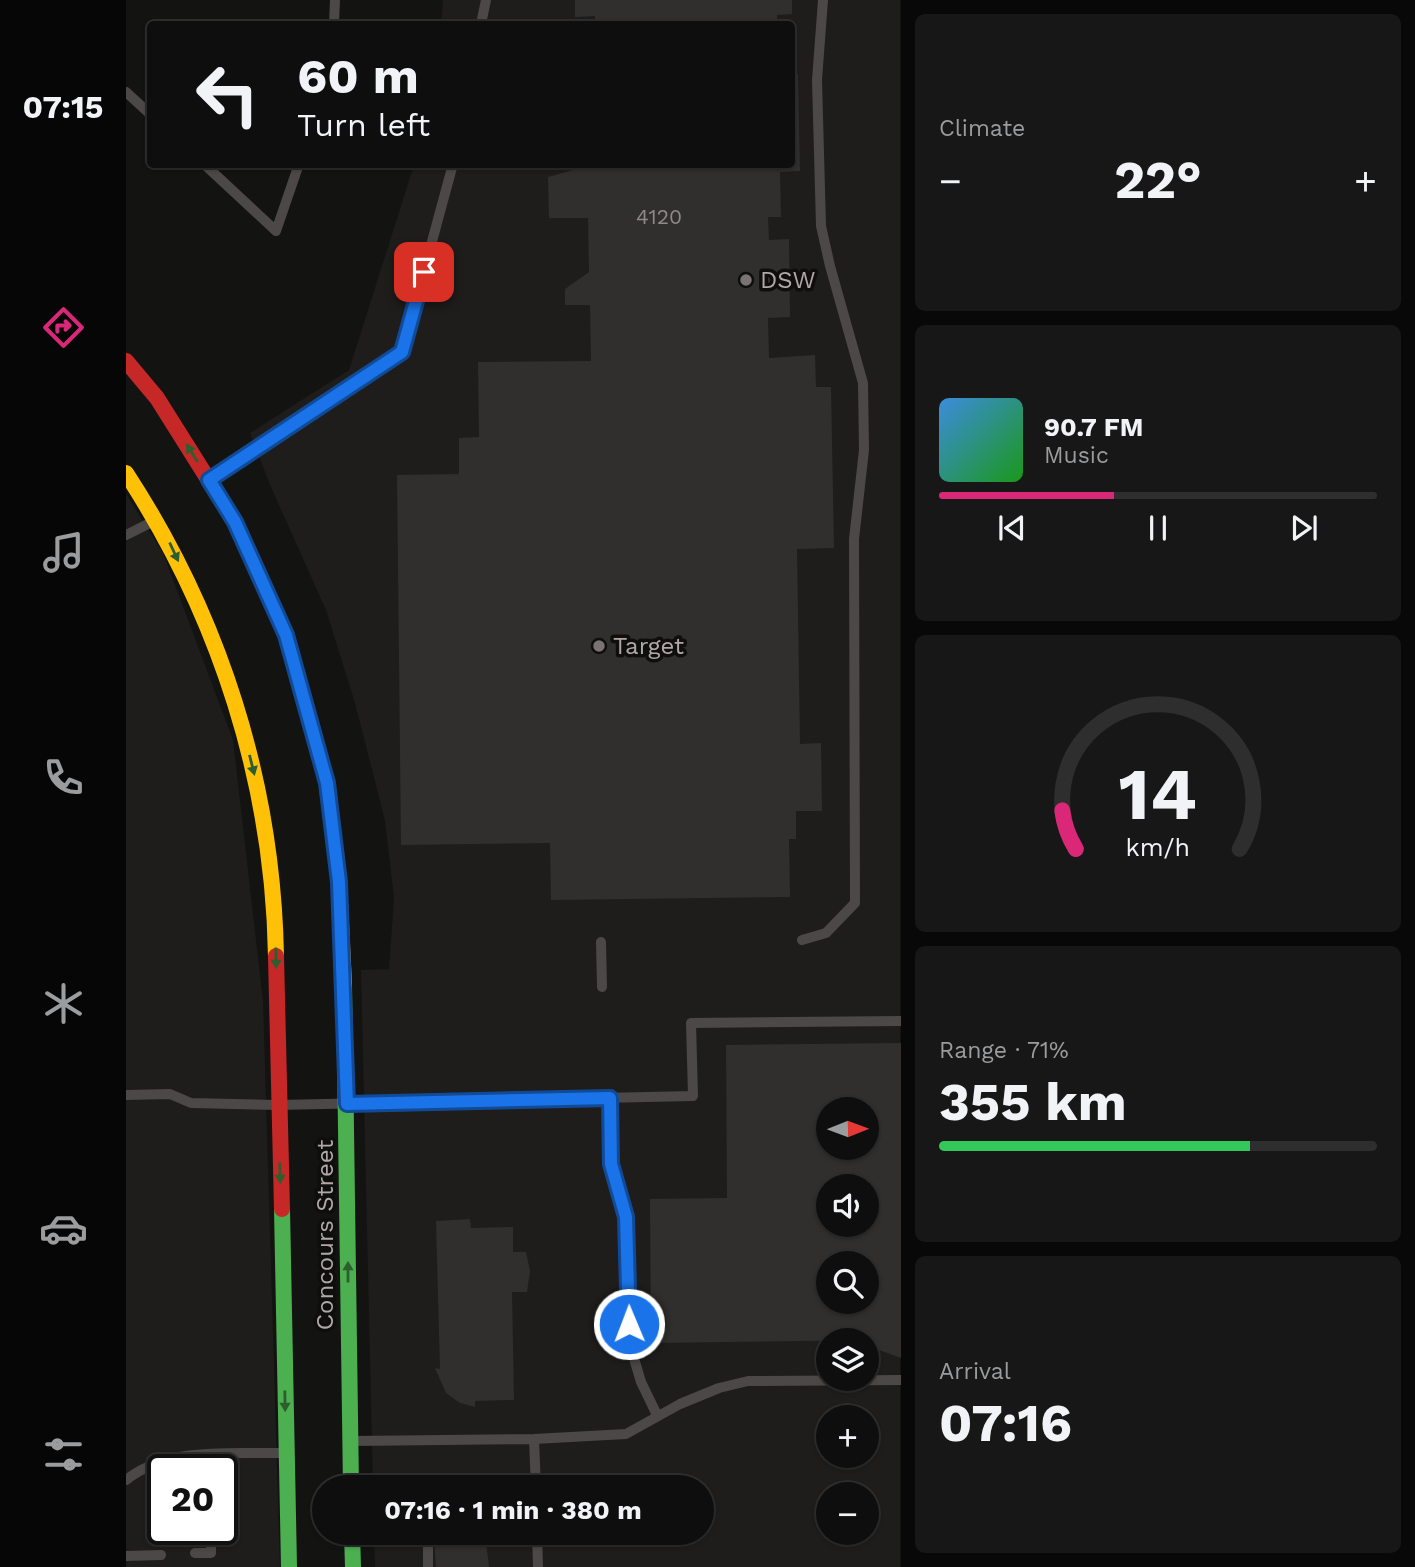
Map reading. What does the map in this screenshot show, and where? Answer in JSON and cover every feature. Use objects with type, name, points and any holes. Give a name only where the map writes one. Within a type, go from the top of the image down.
[{"type":"street","name":"Concours Street","points":[[126,361],[158,398],[235,522],[286,635],[327,783],[339,882],[347,1104],[351,1475]]},
{"type":"street","name":"Concours Street","points":[[126,473],[158,519],[216,643],[253,767],[270,864],[276,935],[289,1567]]},
{"type":"street","points":[[352,1545],[353,1567]]},
{"type":"lane","points":[[334,21],[335,0]]},
{"type":"lane","points":[[482,21],[486,0]]},
{"type":"lane","points":[[802,940],[826,933],[855,903],[854,539],[864,450],[863,383],[821,226],[817,80],[823,0]]},
{"type":"lane","points":[[126,92],[147,111]]},
{"type":"lane","points":[[208,168],[276,231],[298,168]]},
{"type":"lane","points":[[209,480],[402,352],[452,168]]},
{"type":"lane","points":[[126,535],[158,519]]},
{"type":"lane","points":[[601,942],[602,987]]},
{"type":"lane","points":[[126,1096],[170,1094],[191,1104],[278,1105],[693,1096],[691,1023],[901,1021]]},
{"type":"lane","points":[[610,1098],[611,1164],[626,1217],[629,1324],[633,1355],[641,1382],[657,1415]]},
{"type":"lane","points":[[350,1441],[534,1439],[626,1434],[657,1415],[719,1388],[748,1381],[901,1380]]},
{"type":"lane","points":[[534,1439],[535,1475]]},
{"type":"lane","points":[[210,1454],[286,1453]]},
{"type":"lane","points":[[126,1480],[147,1468]]},
{"type":"lane","points":[[211,1545],[211,1567]]},
{"type":"lane","points":[[428,1545],[428,1567]]},
{"type":"lane","points":[[537,1545],[538,1567]]},
{"type":"lane","points":[[195,1553],[211,1553]]},
{"type":"lane","points":[[126,1556],[161,1555]]},
{"type":"shaded area","points":[[443,0],[900,0],[900,1567],[375,1567],[374,1545],[714,1545],[714,1475],[373,1475],[361,970],[389,969],[394,898],[385,821],[355,703],[326,610],[270,485],[250,433],[349,370],[413,168],[795,168],[795,21],[441,21]]},
{"type":"shaded area","points":[[126,494],[163,553],[233,740],[263,1001],[280,1567],[126,1567]]},
{"type":"building","points":[[575,0],[792,0],[792,14],[777,15],[777,21],[595,21],[595,16],[575,17]]},
{"type":"building","name":"Target","points":[[795,74],[798,74],[800,171],[780,172],[781,217],[768,217],[769,240],[789,239],[790,317],[768,318],[769,358],[815,355],[816,387],[831,387],[834,548],[797,549],[800,744],[821,743],[822,811],[796,811],[796,839],[789,839],[790,897],[551,900],[550,843],[401,845],[397,475],[459,474],[459,438],[479,437],[478,362],[591,361],[590,305],[565,305],[565,289],[589,272],[588,218],[549,218],[548,177],[581,168],[795,168]]},
{"type":"building","points":[[901,1043],[901,1358],[879,1350],[879,1328],[816,1328],[816,1341],[651,1343],[650,1199],[727,1198],[726,1045]]},
{"type":"building","points":[[470,1219],[471,1228],[513,1227],[513,1252],[526,1252],[530,1271],[527,1292],[512,1292],[514,1400],[475,1401],[475,1407],[460,1403],[446,1393],[435,1368],[440,1369],[436,1221]]},
{"type":"building","points":[[434,1545],[486,1545],[489,1567],[436,1567]]},
{"type":"traffic: fast","points":[[344,984],[351,1475]]},
{"type":"traffic: fast","points":[[282,1209],[289,1567]]},
{"type":"traffic: fast","points":[[352,1545],[353,1567]]},
{"type":"traffic: slow","points":[[126,473],[189,585],[214,643],[235,704],[252,765],[265,828],[273,891],[276,956]]},
{"type":"traffic: slow","points":[[265,589],[286,635],[327,783],[339,882],[344,984]]},
{"type":"traffic: jam","points":[[126,361],[157,398],[235,522],[265,589]]},
{"type":"traffic: jam","points":[[276,956],[282,1209]]},
{"type":"place","name":"DSW","points":[[746,280]]},
{"type":"place","name":"Target","points":[[599,646]]},
{"type":"route","points":[[424,272],[402,352],[209,480],[235,522],[286,635],[327,783],[339,882],[347,1104],[610,1098],[611,1164],[626,1217],[629,1324]]}]
